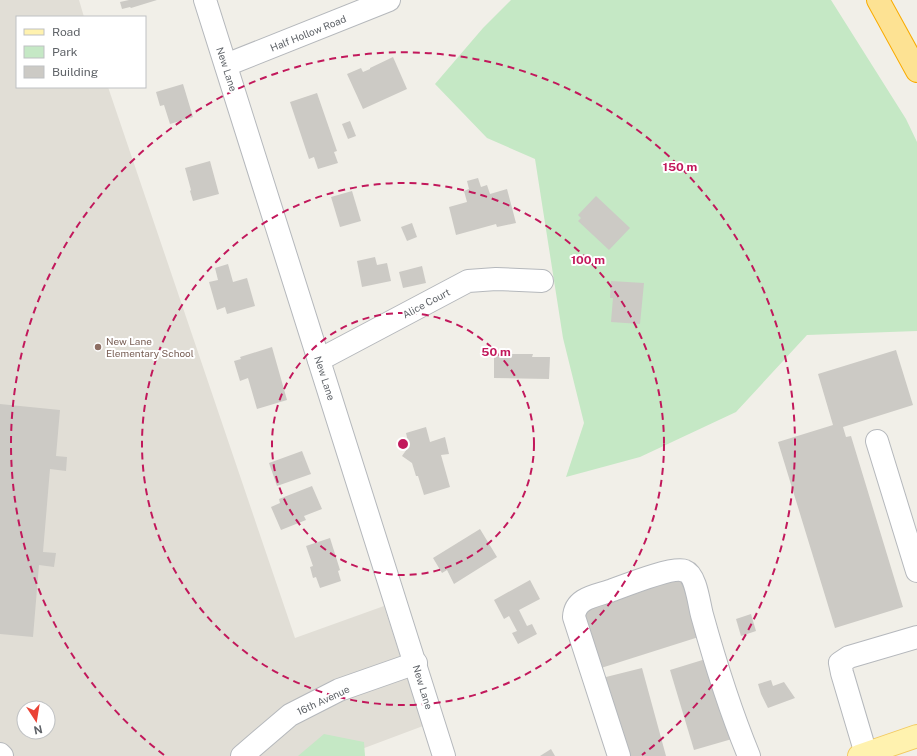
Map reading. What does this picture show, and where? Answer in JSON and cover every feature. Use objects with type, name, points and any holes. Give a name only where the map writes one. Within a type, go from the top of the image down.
[{"type":"highway","points":[[878,0],[917,71]]},
{"type":"main road","points":[[863,755],[917,736]]},
{"type":"street","name":"New Lane","points":[[205,0],[416,663],[444,756]]},
{"type":"street","name":"Half Hollow Road","points":[[226,65],[389,0]]},
{"type":"street","name":"Alice Court","points":[[319,360],[468,281],[496,279],[542,281]]},
{"type":"street","points":[[878,441],[917,571]]},
{"type":"street","points":[[619,756],[574,617],[574,611],[580,602],[655,575],[683,570],[690,573],[693,579],[721,677],[749,756]]},
{"type":"street","points":[[863,755],[840,663],[849,657],[917,636]]},
{"type":"street","name":"16th Avenue","points":[[242,756],[290,715],[339,690],[416,663]]},
{"type":"shaded area","name":"New Lane Elementary School","points":[[0,0],[79,0],[84,16],[16,16],[16,88],[108,88],[295,638],[384,606],[423,726],[343,756],[0,756]]},
{"type":"green space","points":[[511,0],[831,0],[906,119],[917,142],[917,331],[807,335],[736,412],[640,457],[566,477],[584,423],[563,338],[535,159],[487,138],[435,84],[483,28]]},
{"type":"green space","points":[[324,734],[364,742],[365,756],[298,756]]},
{"type":"building","points":[[129,0],[157,0],[131,8],[122,9],[120,2]]},
{"type":"building","points":[[393,57],[407,89],[363,109],[347,74],[361,68],[363,72]]},
{"type":"building","points":[[183,84],[193,117],[170,124],[164,105],[160,106],[156,92]]},
{"type":"building","points":[[317,93],[337,151],[334,152],[338,163],[318,169],[314,157],[309,159],[290,102]]},
{"type":"building","points":[[350,121],[356,136],[348,139],[342,124]]},
{"type":"building","points":[[210,161],[219,194],[193,201],[185,168]]},
{"type":"building","points":[[478,178],[481,187],[487,185],[490,194],[507,189],[516,223],[497,227],[496,224],[456,235],[449,207],[467,202],[464,191],[469,189],[467,181]]},
{"type":"building","points":[[352,191],[361,221],[340,227],[331,197]]},
{"type":"building","points":[[596,196],[630,228],[609,250],[578,221],[581,218],[578,215]]},
{"type":"building","points":[[412,223],[417,237],[407,241],[401,227]]},
{"type":"building","points":[[375,257],[377,265],[387,263],[391,281],[362,287],[357,261]]},
{"type":"building","points":[[228,264],[233,282],[247,278],[255,306],[227,314],[225,307],[217,310],[209,282],[218,280],[215,268]]},
{"type":"building","points":[[422,266],[426,283],[403,288],[399,272]]},
{"type":"building","points":[[611,281],[644,283],[640,324],[611,322],[613,298],[610,298]]},
{"type":"building","points":[[272,347],[287,400],[257,409],[248,378],[240,381],[234,361],[241,359],[240,357]]},
{"type":"building","points":[[896,350],[913,405],[843,427],[846,437],[851,436],[903,607],[835,628],[778,442],[833,425],[818,374]]},
{"type":"building","points":[[494,354],[533,354],[532,357],[550,357],[549,379],[494,378]]},
{"type":"building","points":[[0,404],[60,410],[56,456],[67,457],[66,471],[50,469],[43,552],[56,553],[54,567],[39,565],[33,637],[0,634]]},
{"type":"building","points":[[426,427],[430,442],[445,437],[449,454],[441,455],[450,487],[424,495],[412,463],[402,456],[409,446],[406,433]]},
{"type":"building","points":[[302,451],[311,474],[277,486],[269,463]]},
{"type":"building","points":[[312,486],[322,509],[304,516],[306,520],[281,530],[271,507],[280,503],[279,499]]},
{"type":"building","points":[[480,529],[497,557],[454,584],[447,570],[442,573],[433,558]]},
{"type":"building","points":[[330,538],[340,570],[338,571],[341,581],[320,588],[316,577],[313,578],[310,567],[313,566],[306,546]]},
{"type":"building","points":[[685,574],[705,635],[601,668],[582,607]]},
{"type":"building","points":[[530,580],[540,599],[519,610],[527,626],[532,624],[537,634],[518,644],[512,633],[517,631],[509,616],[504,619],[494,600]]},
{"type":"building","points":[[751,614],[756,631],[741,636],[736,619]]},
{"type":"building","points":[[709,658],[732,739],[694,750],[670,670]]},
{"type":"building","points":[[642,668],[666,756],[623,756],[602,678]]},
{"type":"building","points":[[771,680],[773,686],[784,682],[795,698],[768,708],[758,684]]},
{"type":"building","points":[[551,749],[555,756],[540,756]]},
{"type":"place","name":"New Lane Elementary School","points":[[98,347]]}]
